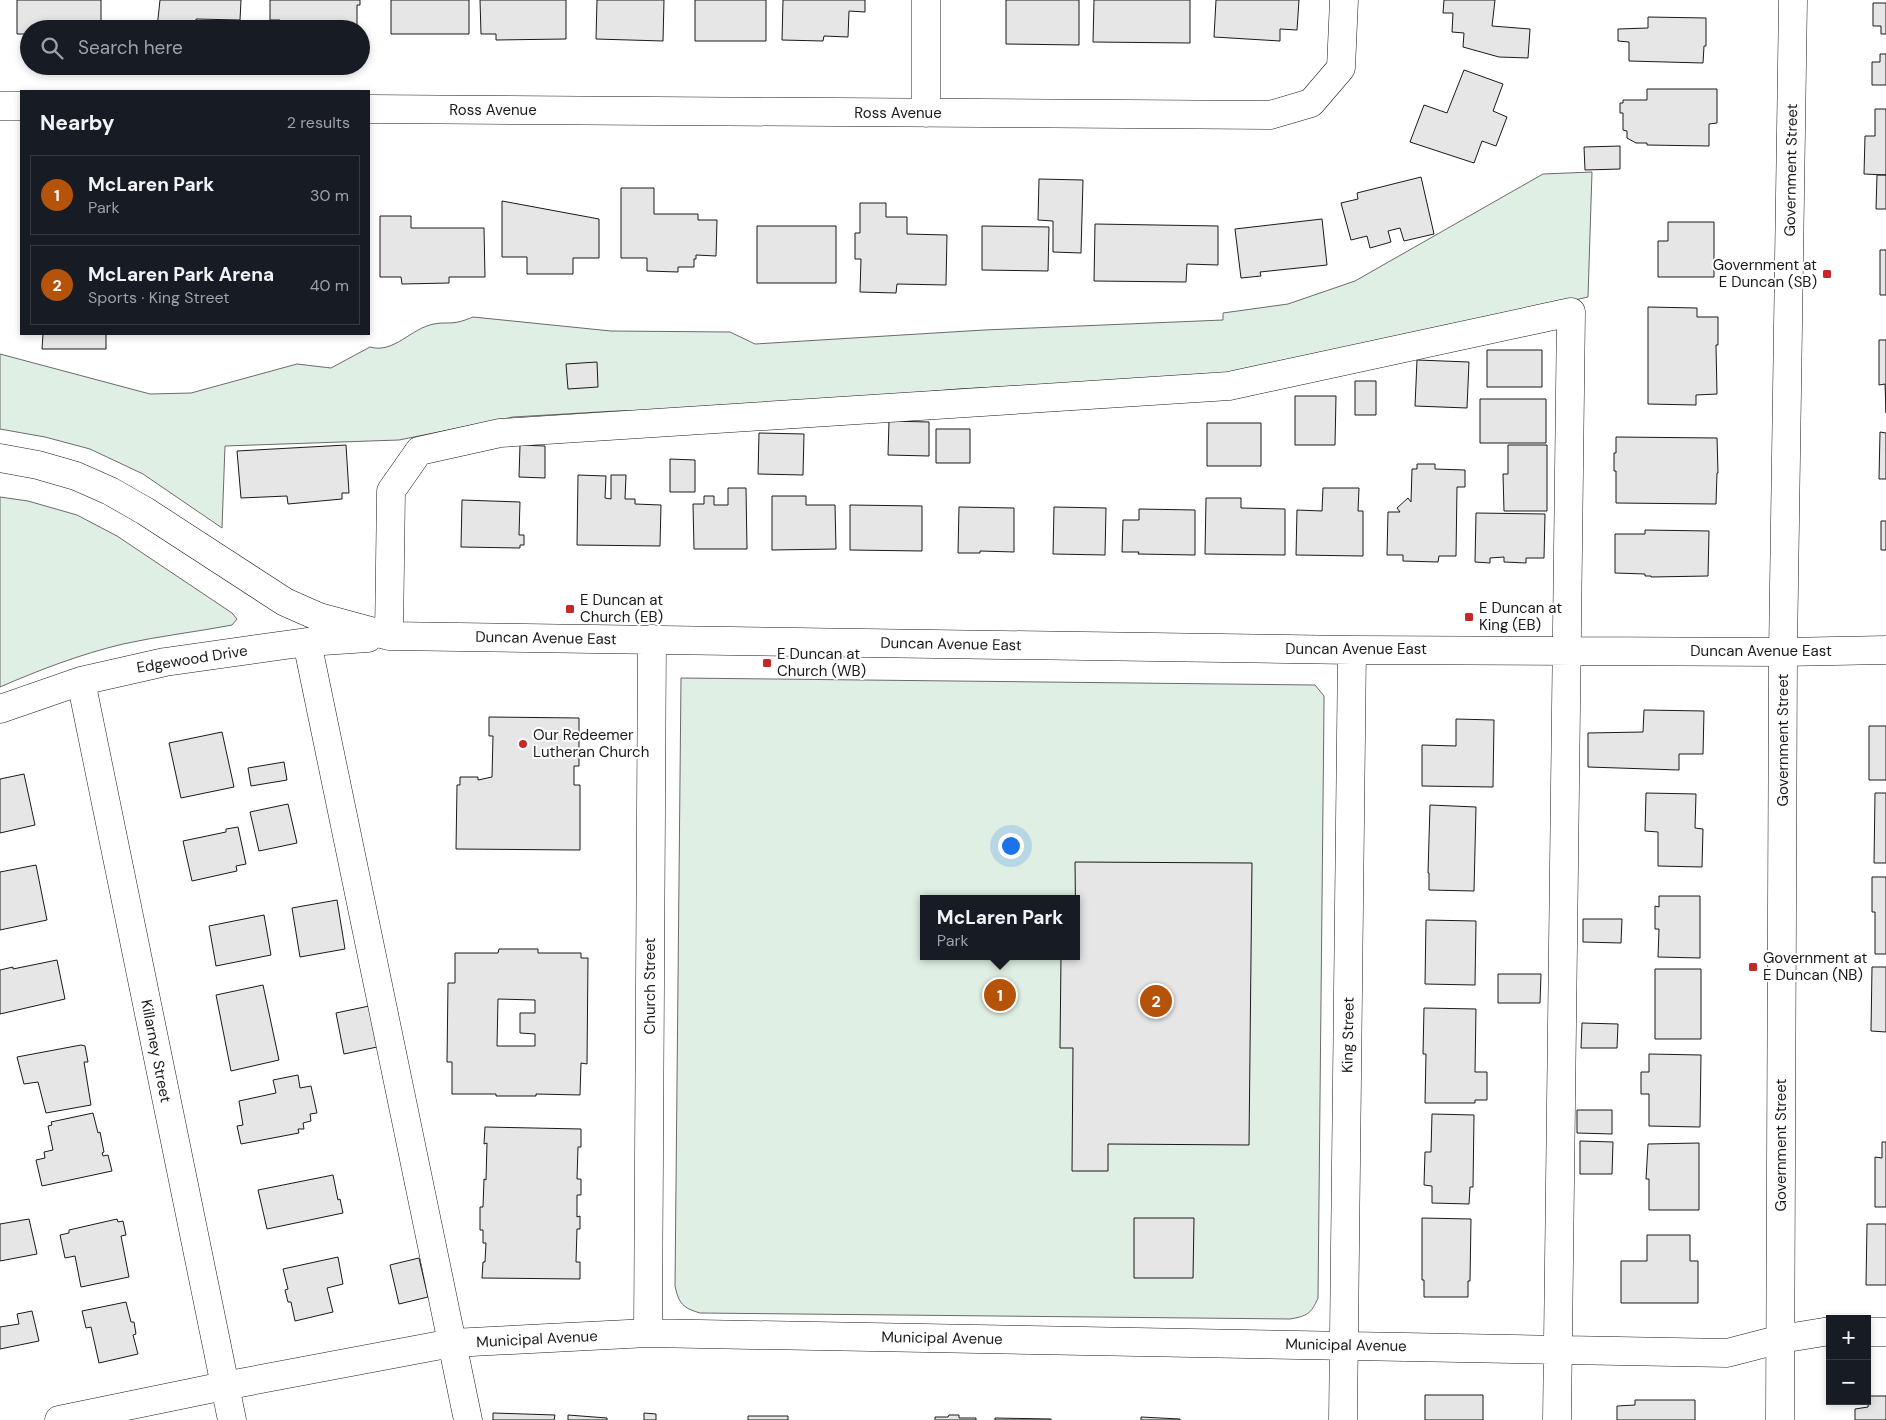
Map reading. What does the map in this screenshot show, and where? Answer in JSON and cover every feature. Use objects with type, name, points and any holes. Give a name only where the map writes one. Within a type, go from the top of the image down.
[{"type":"street","points":[[926,0],[926,113]]},
{"type":"street","name":"Ross Avenue","points":[[370,109],[1270,115],[1311,103],[1340,68],[1344,0]]},
{"type":"street","name":"Government Street","points":[[1780,1420],[1783,652],[1793,0]]},
{"type":"street","points":[[0,106],[20,106]]},
{"type":"street","points":[[389,636],[391,491],[419,451],[500,434],[1229,386],[1571,312],[1557,1420]]},
{"type":"street","name":"Duncan Avenue East","points":[[0,458],[38,465],[76,476],[110,491],[145,511],[285,602],[319,617],[389,636],[1352,650],[1783,652],[1886,650]]},
{"type":"street","name":"Edgewood Drive","points":[[0,709],[81,681],[165,662],[307,642],[389,636]]},
{"type":"street","name":"Church Street","points":[[648,1333],[652,639]]},
{"type":"street","points":[[307,642],[468,1420]]},
{"type":"street","name":"King Street","points":[[1343,1420],[1352,650]]},
{"type":"street","name":"Killarney Street","points":[[81,681],[232,1420]]},
{"type":"street","points":[[1871,1332],[1886,1332]]},
{"type":"street","name":"Municipal Avenue","points":[[59,1420],[224,1386],[452,1343],[648,1333],[1727,1353],[1781,1339],[1826,1333]]},
{"type":"green space","points":[[1592,172],[1588,297],[1227,376],[958,389],[738,409],[616,411],[513,417],[399,440],[225,446],[222,528],[143,474],[90,449],[45,437],[0,429],[0,354],[150,394],[191,393],[297,364],[331,368],[370,347],[379,348],[395,344],[426,326],[437,323],[458,322],[473,317],[611,331],[730,332],[755,344],[984,330],[1223,320],[1223,313],[1288,304],[1355,281],[1543,174]]},
{"type":"green space","points":[[0,497],[28,501],[77,515],[117,536],[232,613],[237,619],[232,625],[107,648],[60,663],[0,687]]},
{"type":"green space","points":[[681,678],[1315,685],[1324,696],[1324,704],[1318,1298],[1311,1311],[1301,1317],[1290,1319],[700,1313],[686,1307],[678,1297],[675,1286]]},
{"type":"building","points":[[17,0],[101,0],[101,20],[20,20],[20,34],[17,34]]},
{"type":"building","points":[[160,0],[241,0],[240,20],[158,20]]},
{"type":"building","points":[[270,0],[360,0],[360,5],[357,5],[357,20],[270,20]]},
{"type":"building","points":[[391,0],[469,0],[469,34],[391,34]]},
{"type":"building","points":[[480,0],[566,0],[566,39],[496,40],[496,34],[481,34]]},
{"type":"building","points":[[597,0],[664,0],[663,41],[596,39]]},
{"type":"building","points":[[695,0],[766,0],[766,41],[695,41]]},
{"type":"building","points":[[783,0],[865,0],[865,12],[849,11],[848,37],[824,36],[823,41],[782,40]]},
{"type":"building","points":[[1006,0],[1079,0],[1079,45],[1006,44]]},
{"type":"building","points":[[1094,0],[1190,0],[1190,43],[1093,42]]},
{"type":"building","points":[[1216,0],[1299,0],[1297,30],[1280,29],[1280,41],[1214,37]]},
{"type":"building","points":[[1444,0],[1495,0],[1492,26],[1530,29],[1528,58],[1499,57],[1463,47],[1464,33],[1452,32],[1453,13],[1443,13]]},
{"type":"building","points":[[1873,3],[1886,3],[1886,34],[1881,34],[1881,26],[1873,26]]},
{"type":"building","points":[[1648,17],[1706,18],[1706,46],[1704,46],[1703,63],[1629,61],[1629,42],[1618,41],[1618,29],[1648,28]]},
{"type":"building","points":[[1880,54],[1886,54],[1886,85],[1872,85],[1872,62],[1880,62]]},
{"type":"building","points":[[1464,70],[1503,84],[1493,111],[1507,117],[1496,146],[1482,141],[1474,163],[1410,142],[1424,105],[1447,113]]},
{"type":"building","points":[[1647,89],[1717,89],[1717,123],[1709,124],[1709,146],[1647,145],[1647,143],[1636,143],[1627,138],[1627,131],[1623,130],[1623,113],[1620,113],[1620,103],[1623,103],[1623,100],[1647,100]]},
{"type":"building","points":[[1875,109],[1886,109],[1886,175],[1864,174],[1865,136],[1875,136]]},
{"type":"building","points":[[1620,146],[1620,169],[1585,170],[1584,147]]},
{"type":"building","points":[[1877,175],[1886,175],[1886,209],[1876,209]]},
{"type":"building","points":[[1421,177],[1434,234],[1404,241],[1400,228],[1388,231],[1391,242],[1370,248],[1367,236],[1351,240],[1341,203],[1358,199],[1357,193]]},
{"type":"building","points":[[1039,179],[1083,180],[1081,253],[1053,252],[1053,221],[1038,220]]},
{"type":"building","points":[[621,188],[654,188],[654,214],[698,214],[698,220],[717,220],[716,256],[696,255],[694,267],[678,267],[678,272],[647,271],[647,258],[621,258]]},
{"type":"building","points":[[502,201],[599,219],[599,258],[573,258],[573,274],[527,274],[527,257],[502,257]]},
{"type":"building","points":[[860,203],[886,203],[886,217],[907,217],[907,234],[947,235],[946,285],[897,284],[896,293],[860,292],[861,259],[855,259],[855,233],[860,233]]},
{"type":"building","points":[[380,216],[411,216],[411,228],[484,228],[485,277],[449,277],[449,283],[402,284],[401,277],[380,277]]},
{"type":"building","points":[[1322,219],[1327,265],[1260,272],[1261,276],[1241,278],[1235,229]]},
{"type":"building","points":[[1668,222],[1714,222],[1714,277],[1658,277],[1658,241],[1668,241]]},
{"type":"building","points":[[1095,224],[1218,226],[1218,265],[1187,264],[1186,282],[1094,281]]},
{"type":"building","points":[[757,226],[836,226],[836,283],[757,283]]},
{"type":"building","points":[[982,226],[1049,227],[1048,271],[982,270]]},
{"type":"building","points":[[1880,250],[1886,250],[1886,295],[1880,295]]},
{"type":"building","points":[[1648,307],[1697,308],[1697,317],[1718,317],[1718,345],[1716,345],[1717,394],[1696,395],[1696,405],[1648,404]]},
{"type":"building","points":[[43,335],[106,335],[106,349],[42,349]]},
{"type":"building","points":[[1879,340],[1886,340],[1886,413],[1885,384],[1879,385]]},
{"type":"building","points":[[1487,350],[1542,350],[1542,387],[1487,387]]},
{"type":"building","points":[[1417,360],[1469,362],[1467,408],[1415,406]]},
{"type":"building","points":[[597,362],[598,387],[568,389],[566,364]]},
{"type":"building","points":[[1355,381],[1376,381],[1376,415],[1355,415]]},
{"type":"building","points":[[1295,396],[1336,396],[1335,445],[1295,445]]},
{"type":"building","points":[[1480,399],[1546,399],[1546,443],[1480,443]]},
{"type":"building","points":[[889,421],[929,422],[929,456],[888,455]]},
{"type":"building","points":[[1207,423],[1261,423],[1261,466],[1207,466]]},
{"type":"building","points":[[936,429],[970,429],[970,463],[936,463]]},
{"type":"building","points":[[1880,432],[1886,433],[1886,479],[1879,479]]},
{"type":"building","points":[[759,433],[804,434],[803,475],[758,474]]},
{"type":"building","points":[[1616,437],[1717,438],[1718,473],[1716,504],[1616,503],[1614,453],[1616,453]]},
{"type":"building","points":[[346,445],[349,493],[342,493],[342,499],[288,504],[287,496],[241,498],[237,451]]},
{"type":"building","points":[[520,445],[545,446],[545,478],[519,477]]},
{"type":"building","points":[[1508,445],[1547,445],[1547,511],[1504,511],[1503,474],[1508,474]]},
{"type":"building","points":[[670,459],[695,460],[695,492],[670,492]]},
{"type":"building","points":[[1417,464],[1435,464],[1435,469],[1465,470],[1465,487],[1457,487],[1456,556],[1439,556],[1438,562],[1403,561],[1403,555],[1387,555],[1388,512],[1400,512],[1397,508],[1408,498],[1411,502],[1412,469],[1417,469]]},
{"type":"building","points":[[578,475],[606,476],[605,498],[611,499],[611,475],[626,475],[625,499],[635,499],[635,504],[661,505],[660,546],[577,545]]},
{"type":"building","points":[[728,488],[746,488],[747,549],[694,549],[693,504],[704,504],[704,496],[714,496],[714,505],[728,505]]},
{"type":"building","points":[[1323,488],[1359,488],[1358,511],[1363,511],[1363,556],[1296,555],[1297,510],[1322,511]]},
{"type":"building","points":[[772,496],[806,496],[806,505],[835,505],[836,549],[772,550]]},
{"type":"building","points":[[1206,498],[1241,498],[1241,508],[1285,509],[1285,555],[1205,554]]},
{"type":"building","points":[[462,500],[520,502],[519,535],[524,535],[524,545],[520,545],[520,548],[461,547]]},
{"type":"building","points":[[850,505],[922,506],[922,551],[850,550]]},
{"type":"building","points":[[959,507],[1014,508],[1014,552],[980,551],[980,553],[958,553]]},
{"type":"building","points":[[1054,507],[1106,508],[1105,555],[1053,554]]},
{"type":"building","points":[[1139,509],[1195,510],[1195,555],[1122,552],[1123,520],[1139,520]]},
{"type":"building","points":[[1476,513],[1545,514],[1544,558],[1526,558],[1526,563],[1504,562],[1504,557],[1490,558],[1490,563],[1475,562]]},
{"type":"building","points":[[1881,521],[1886,521],[1886,550],[1881,550]]},
{"type":"building","points":[[1645,530],[1709,531],[1708,576],[1651,577],[1645,576],[1645,574],[1615,573],[1615,534],[1645,534]]},
{"type":"building","points":[[1644,710],[1704,711],[1703,754],[1679,754],[1679,770],[1588,767],[1588,733],[1643,732]]},
{"type":"building","points":[[489,717],[579,718],[579,766],[574,766],[574,785],[580,785],[580,850],[456,849],[457,785],[460,785],[460,777],[478,777],[478,780],[492,777],[493,736],[489,736]]},
{"type":"building","points":[[1456,719],[1494,720],[1493,787],[1422,786],[1422,745],[1456,746]]},
{"type":"building","points":[[1869,726],[1886,726],[1886,780],[1869,780]]},
{"type":"building","points":[[222,732],[234,787],[181,798],[169,743]]},
{"type":"building","points":[[284,762],[287,780],[251,786],[248,768]]},
{"type":"building","points":[[24,774],[35,825],[0,833],[0,779]]},
{"type":"building","points":[[1646,793],[1696,794],[1695,828],[1703,829],[1702,867],[1658,866],[1658,832],[1645,831]]},
{"type":"building","points":[[1875,793],[1886,793],[1886,863],[1874,863]]},
{"type":"building","points":[[288,804],[297,843],[259,851],[250,812]]},
{"type":"building","points":[[1430,805],[1476,807],[1474,891],[1429,890]]},
{"type":"building","points":[[238,827],[246,864],[236,866],[237,871],[192,881],[183,841],[226,832],[226,829]]},
{"type":"building","points":[[1075,862],[1252,863],[1249,1145],[1108,1144],[1108,1171],[1072,1171],[1073,1048],[1060,1048],[1061,960],[1080,960],[1080,895],[1075,895]]},
{"type":"building","points":[[36,865],[47,920],[0,930],[0,872]]},
{"type":"building","points":[[1872,877],[1886,877],[1886,954],[1875,954],[1875,912],[1872,912]]},
{"type":"building","points":[[1659,896],[1700,896],[1700,958],[1658,957],[1659,929],[1655,929],[1655,906],[1659,907]]},
{"type":"building","points":[[337,900],[345,949],[300,957],[292,908]]},
{"type":"building","points":[[264,915],[271,955],[216,966],[209,926]]},
{"type":"building","points":[[1583,919],[1622,919],[1621,943],[1583,942]]},
{"type":"building","points":[[1426,920],[1476,921],[1475,985],[1425,984]]},
{"type":"building","points":[[499,949],[538,949],[538,953],[581,953],[581,958],[588,958],[587,1064],[581,1063],[580,1095],[536,1094],[536,1096],[496,1096],[496,1094],[452,1094],[452,1062],[447,1062],[448,983],[455,983],[455,953],[498,953]],"holes":[[[498,999],[535,1000],[535,1013],[520,1013],[520,1033],[535,1034],[535,1046],[497,1046]]]},
{"type":"building","points":[[57,960],[65,999],[0,1014],[0,970]]},
{"type":"building","points":[[1872,967],[1886,967],[1886,1032],[1871,1031]]},
{"type":"building","points":[[1655,969],[1701,969],[1701,1039],[1655,1039]]},
{"type":"building","points":[[1498,974],[1541,974],[1540,1003],[1498,1003]]},
{"type":"building","points":[[263,985],[279,1060],[231,1071],[216,995]]},
{"type":"building","points":[[369,1006],[377,1047],[344,1054],[336,1013]]},
{"type":"building","points":[[1424,1008],[1476,1009],[1475,1072],[1487,1072],[1487,1100],[1475,1100],[1475,1103],[1425,1103],[1426,1054],[1423,1054]]},
{"type":"building","points":[[1582,1023],[1618,1024],[1617,1048],[1581,1048]]},
{"type":"building","points":[[81,1045],[85,1046],[88,1062],[84,1062],[91,1105],[46,1113],[38,1082],[24,1084],[17,1057]]},
{"type":"building","points":[[1649,1054],[1701,1055],[1700,1127],[1649,1126],[1649,1094],[1641,1094],[1641,1072],[1649,1072]]},
{"type":"building","points":[[298,1075],[300,1088],[311,1086],[317,1113],[310,1114],[311,1121],[303,1123],[304,1129],[298,1129],[299,1133],[241,1144],[237,1126],[243,1125],[239,1101],[276,1093],[273,1080]]},
{"type":"building","points":[[1577,1110],[1612,1110],[1612,1134],[1577,1133]]},
{"type":"building","points":[[93,1113],[98,1133],[100,1132],[104,1152],[102,1153],[103,1156],[108,1155],[112,1171],[42,1186],[36,1160],[45,1158],[44,1152],[53,1150],[48,1126],[52,1125],[51,1122]]},
{"type":"building","points":[[1432,1114],[1474,1115],[1473,1187],[1470,1187],[1469,1204],[1432,1203],[1432,1186],[1424,1185],[1425,1152],[1431,1152]]},
{"type":"building","points":[[485,1127],[581,1129],[581,1147],[578,1147],[577,1179],[581,1179],[581,1195],[577,1195],[577,1217],[580,1216],[580,1229],[577,1229],[576,1262],[580,1262],[580,1279],[482,1278],[486,1243],[483,1243],[483,1230],[480,1230],[480,1207],[483,1207],[484,1179],[486,1180],[487,1143],[484,1144]]},
{"type":"building","points":[[1580,1141],[1613,1142],[1612,1174],[1580,1174]]},
{"type":"building","points":[[1882,1142],[1886,1142],[1886,1207],[1875,1207],[1875,1157],[1882,1158]]},
{"type":"building","points":[[1699,1143],[1699,1210],[1649,1210],[1649,1179],[1646,1179],[1648,1144]]},
{"type":"building","points":[[333,1175],[338,1200],[340,1199],[343,1213],[267,1229],[258,1190]]},
{"type":"building","points":[[1134,1218],[1194,1218],[1193,1278],[1134,1278]]},
{"type":"building","points":[[1422,1218],[1471,1219],[1468,1297],[1424,1297],[1424,1280],[1422,1280]]},
{"type":"building","points":[[29,1219],[37,1254],[0,1261],[0,1224]]},
{"type":"building","points":[[117,1219],[118,1222],[123,1221],[126,1235],[121,1236],[129,1277],[81,1287],[75,1256],[65,1258],[60,1235],[69,1233],[69,1230]]},
{"type":"building","points":[[1867,1224],[1886,1224],[1886,1285],[1866,1285]]},
{"type":"building","points":[[1647,1235],[1690,1235],[1690,1261],[1698,1261],[1698,1303],[1621,1303],[1621,1261],[1647,1261]]},
{"type":"building","points":[[338,1257],[343,1284],[327,1288],[333,1312],[295,1321],[291,1302],[288,1302],[285,1290],[288,1289],[283,1269]]},
{"type":"building","points":[[419,1258],[428,1297],[399,1304],[390,1265]]},
{"type":"building","points":[[126,1302],[131,1322],[134,1322],[136,1334],[133,1335],[138,1354],[99,1363],[91,1327],[86,1328],[82,1311]]},
{"type":"building","points":[[32,1311],[39,1341],[0,1349],[0,1327],[19,1324],[17,1314]]},
{"type":"building","points":[[1425,1395],[1483,1395],[1483,1420],[1425,1420]]},
{"type":"building","points":[[1871,1396],[1886,1396],[1886,1420],[1855,1420],[1855,1409],[1868,1407],[1868,1405],[1871,1405]]},
{"type":"building","points":[[1635,1400],[1695,1400],[1695,1420],[1617,1420],[1617,1406],[1635,1405]]},
{"type":"building","points":[[493,1413],[555,1415],[554,1420],[493,1420]]},
{"type":"building","points":[[644,1413],[656,1414],[656,1420],[644,1420]]},
{"type":"building","points":[[568,1415],[607,1418],[607,1420],[568,1420]]},
{"type":"building","points":[[949,1415],[959,1415],[959,1418],[976,1418],[976,1420],[935,1420],[935,1417],[948,1417]]},
{"type":"building","points":[[748,1416],[788,1416],[788,1420],[748,1420]]},
{"type":"building","points":[[1141,1417],[1180,1419],[1180,1420],[1141,1420]]},
{"type":"building","points":[[995,1418],[1051,1419],[1051,1420],[995,1420]]},
{"type":"place","name":"Government at E Duncan (SB)","points":[[1827,274]]},
{"type":"place","name":"E Duncan at Church (EB)","points":[[570,609]]},
{"type":"place","name":"E Duncan at King (EB)","points":[[1469,617]]},
{"type":"place","name":"E Duncan at Church (WB)","points":[[767,663]]},
{"type":"place","name":"Our Redeemer Lutheran Church","points":[[523,744]]},
{"type":"place","name":"Government at E Duncan (NB)","points":[[1753,967]]},
{"type":"place","name":"McLaren Park","points":[[1000,995]]},
{"type":"place","name":"McLaren Park Arena","points":[[1156,1001]]}]
